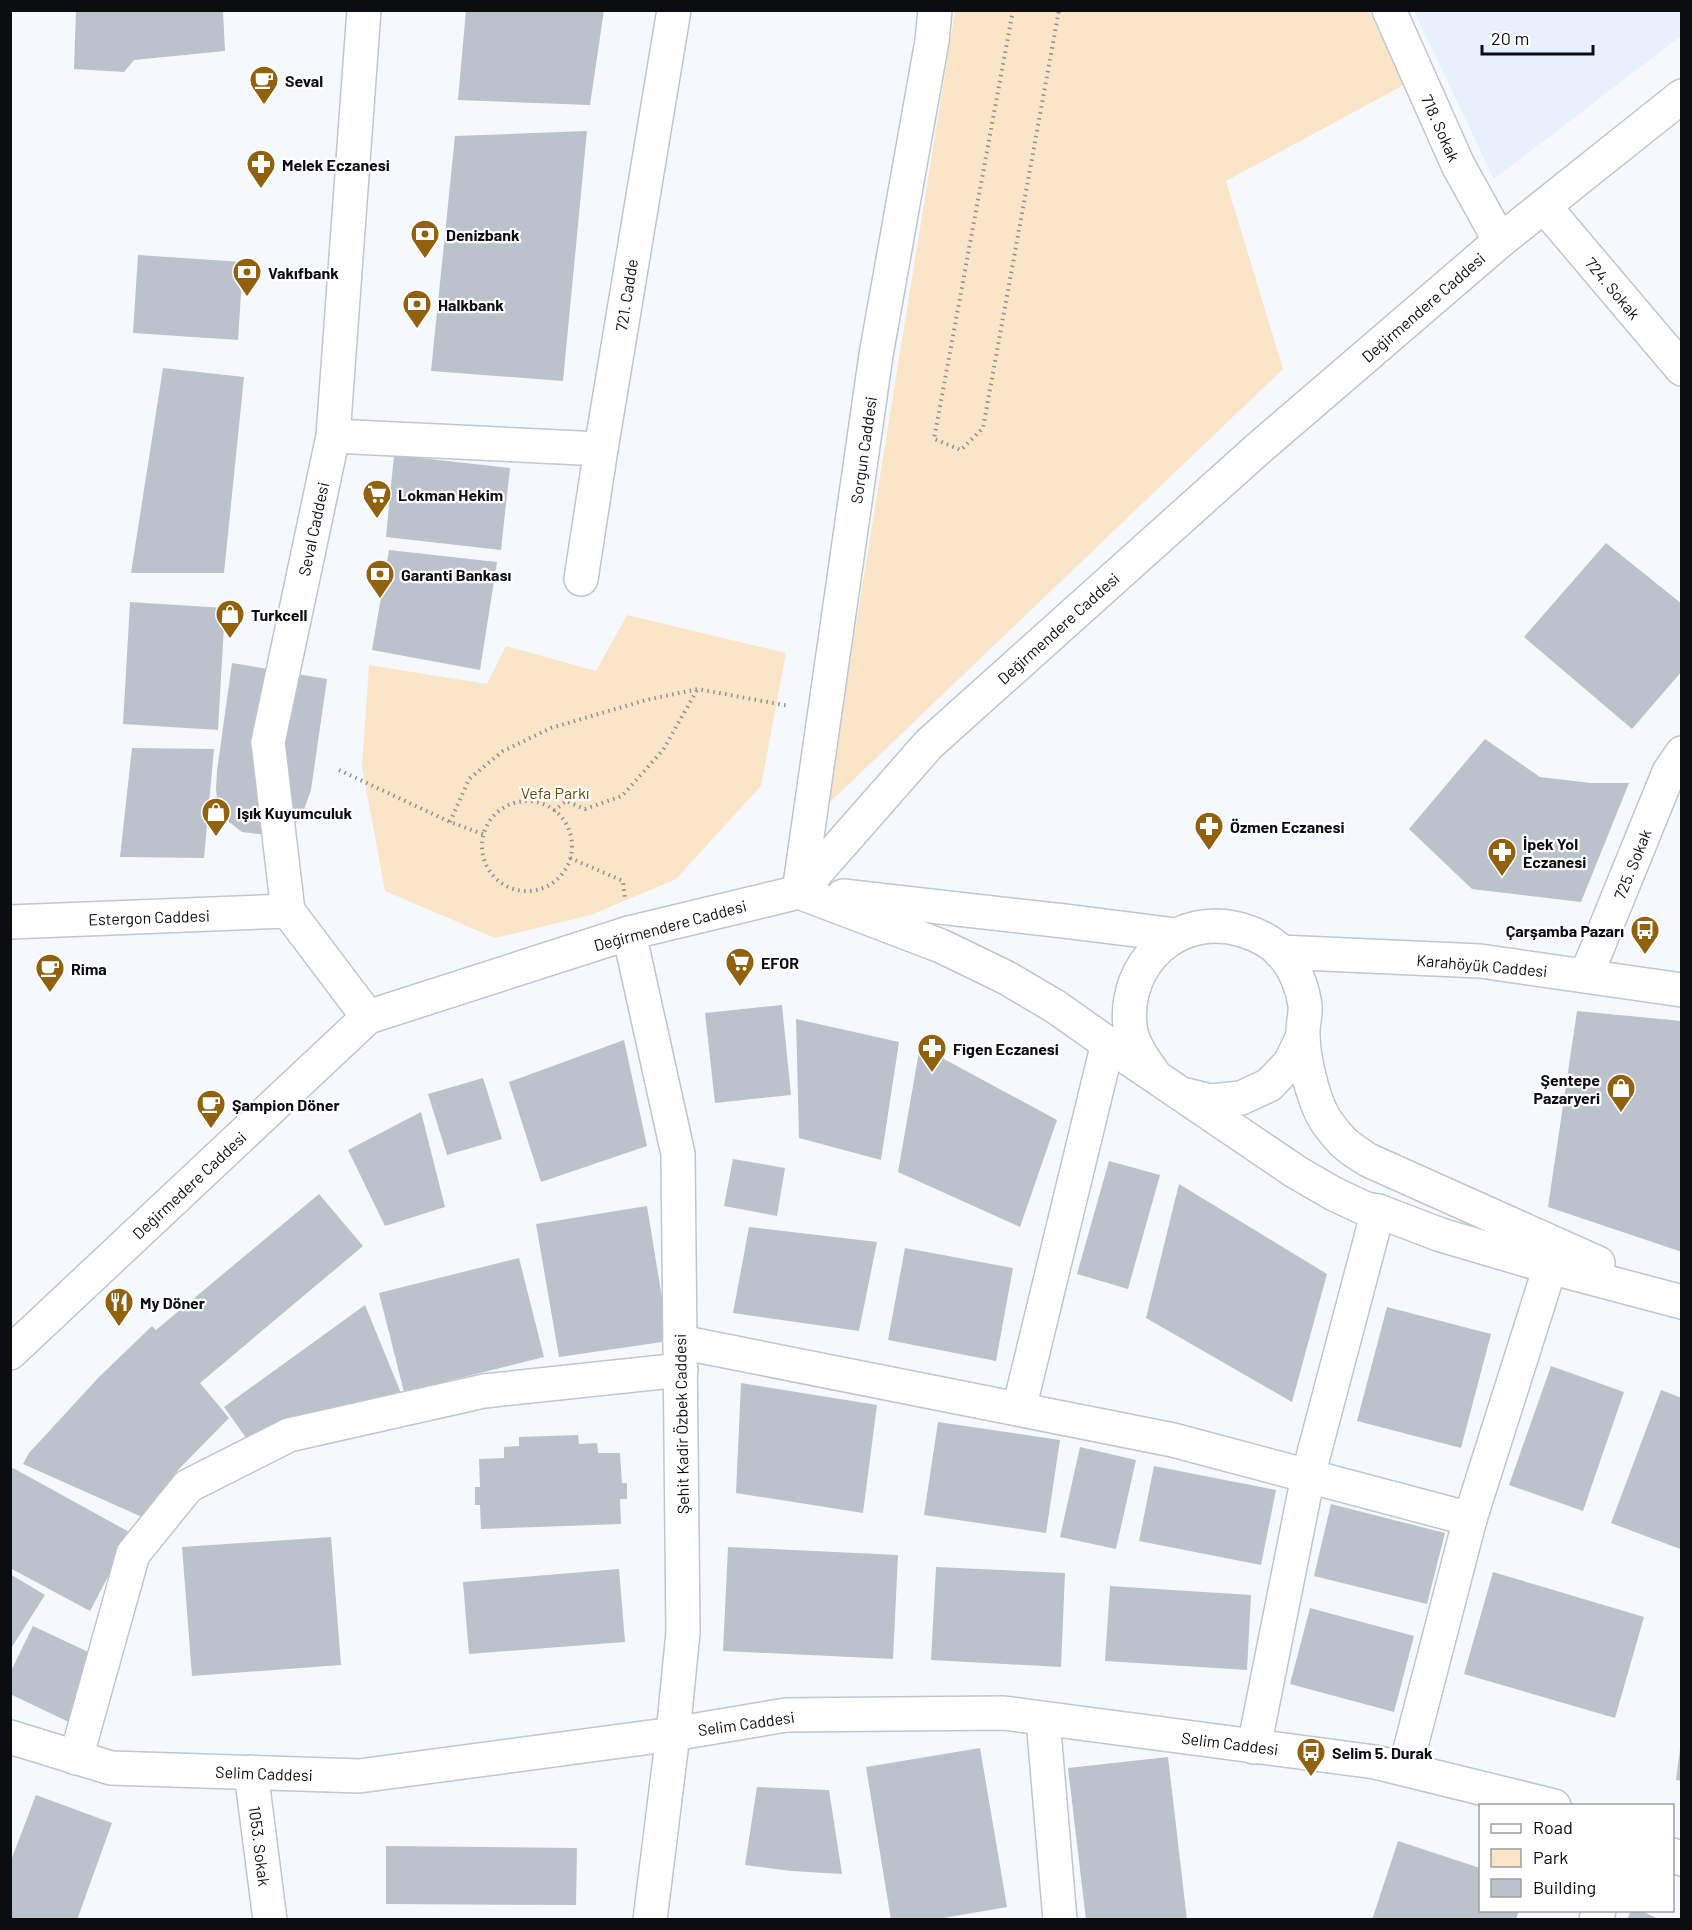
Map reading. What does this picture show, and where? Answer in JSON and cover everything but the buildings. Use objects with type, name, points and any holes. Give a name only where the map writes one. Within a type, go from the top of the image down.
[{"type":"street","name":"Seval Caddesi","points":[[288,911],[268,742],[333,436],[364,10]]},
{"type":"street","name":"721. Cadde","points":[[581,579],[674,10]]},
{"type":"street","name":"Sorgun Caddesi","points":[[799,892],[876,354],[932,40],[935,10]]},
{"type":"street","name":"718. Sokak","points":[[1389,10],[1458,165],[1500,241]]},
{"type":"street","name":"Değirmendere Caddesi","points":[[368,1017],[629,933],[799,892],[929,744],[1259,448],[1500,241],[1682,96]]},
{"type":"street","name":"724. Sokak","points":[[1544,206],[1682,369]]},
{"type":"street","points":[[333,436],[601,449]]},
{"type":"street","name":"725. Sokak","points":[[1586,976],[1669,772],[1682,753]]},
{"type":"street","points":[[799,892],[1053,919],[1176,935]]},
{"type":"street","points":[[799,892],[941,946],[1008,978],[1056,1007],[1296,1172],[1366,1209],[1378,1211],[1442,1235],[1550,1267],[1682,1301]]},
{"type":"street","points":[[288,911],[368,1017]]},
{"type":"street","name":"Estergon Caddesi","points":[[10,922],[288,911]]},
{"type":"street","points":[[1303,1036],[1290,1063],[1269,1085],[1241,1098],[1211,1101],[1169,1086],[1139,1055],[1130,1029],[1130,1001],[1137,974],[1153,952],[1176,935],[1201,926],[1229,926],[1256,934],[1280,952],[1297,977],[1305,1006],[1303,1036],[1311,1084],[1323,1116],[1343,1142],[1368,1160],[1682,1301]]},
{"type":"street","name":"Şehit Kadir Özbek Caddesi","points":[[629,933],[678,1154],[684,1632],[650,1920]]},
{"type":"street","name":"Karahöyük Caddesi","points":[[1280,952],[1480,961],[1682,990]]},
{"type":"street","name":"Değirmedere Caddesi","points":[[10,1353],[368,1017]]},
{"type":"street","points":[[1019,1409],[1108,1043]]},
{"type":"street","points":[[1254,1747],[1308,1476],[1378,1211]]},
{"type":"street","points":[[1405,1769],[1470,1519],[1550,1267]]},
{"type":"street","points":[[76,1758],[133,1554],[188,1486],[289,1435],[484,1391],[680,1356],[1019,1409],[1173,1440],[1470,1519]]},
{"type":"street","name":"Selim Caddesi","points":[[10,1737],[111,1768],[359,1776],[673,1734],[786,1716],[1004,1713],[1375,1762],[1546,1804]]},
{"type":"street","points":[[1042,1719],[1060,1920]]},
{"type":"street","name":"1053. Sokak","points":[[251,1773],[270,1920]]},
{"type":"path","points":[[1013,10],[934,439],[961,450],[983,428],[1059,10]]},
{"type":"path","points":[[450,822],[469,778],[503,750],[551,728],[645,700],[698,689],[825,712]]},
{"type":"path","points":[[554,811],[566,801],[585,809],[622,796],[663,750],[698,689]]},
{"type":"path","points":[[339,770],[450,822],[483,834]]},
{"type":"path","points":[[527,801],[542,804],[564,820],[570,832],[572,845],[570,858],[565,871],[543,889],[529,892],[515,890],[502,884],[484,862],[483,834],[490,821],[500,810],[513,803],[527,801]]},
{"type":"path","points":[[570,858],[623,881],[629,933]]},
{"type":"shaded area","points":[[1414,11],[1681,11],[1681,36],[1494,179]]},
{"type":"green space","points":[[955,11],[1369,11],[1404,85],[1226,181],[1283,369],[827,805]]},
{"type":"green space","name":"Vefa Parkı","points":[[627,615],[786,653],[761,786],[676,879],[591,915],[495,938],[385,891],[362,767],[369,665],[487,684],[506,646],[596,671]]},
{"type":"place","name":"Seval","points":[[264,106]]},
{"type":"place","name":"Melek Eczanesi","points":[[261,190]]},
{"type":"place","name":"Denizbank","points":[[425,260]]},
{"type":"place","name":"Vakıfbank","points":[[247,298]]},
{"type":"place","name":"Halkbank","points":[[417,330]]},
{"type":"place","name":"Lokman Hekim","points":[[377,520]]},
{"type":"place","name":"Garanti Bankası","points":[[380,600]]},
{"type":"place","name":"Turkcell","points":[[230,640]]},
{"type":"place","name":"Işık Kuyumculuk","points":[[216,838]]},
{"type":"place","name":"Özmen Eczanesi","points":[[1209,852]]},
{"type":"place","name":"İpek Yol Eczanesi","points":[[1502,878]]},
{"type":"place","name":"Çarşamba Pazarı","points":[[1645,956]]},
{"type":"place","name":"EFOR","points":[[740,988]]},
{"type":"place","name":"Rima","points":[[50,994]]},
{"type":"place","name":"Figen Eczanesi","points":[[932,1074]]},
{"type":"place","name":"Şentepe Pazaryeri","points":[[1621,1114]]},
{"type":"place","name":"Şampion Döner","points":[[211,1130]]},
{"type":"place","name":"My Döner","points":[[119,1328]]},
{"type":"place","name":"Selim 5. Durak","points":[[1311,1778]]}]
